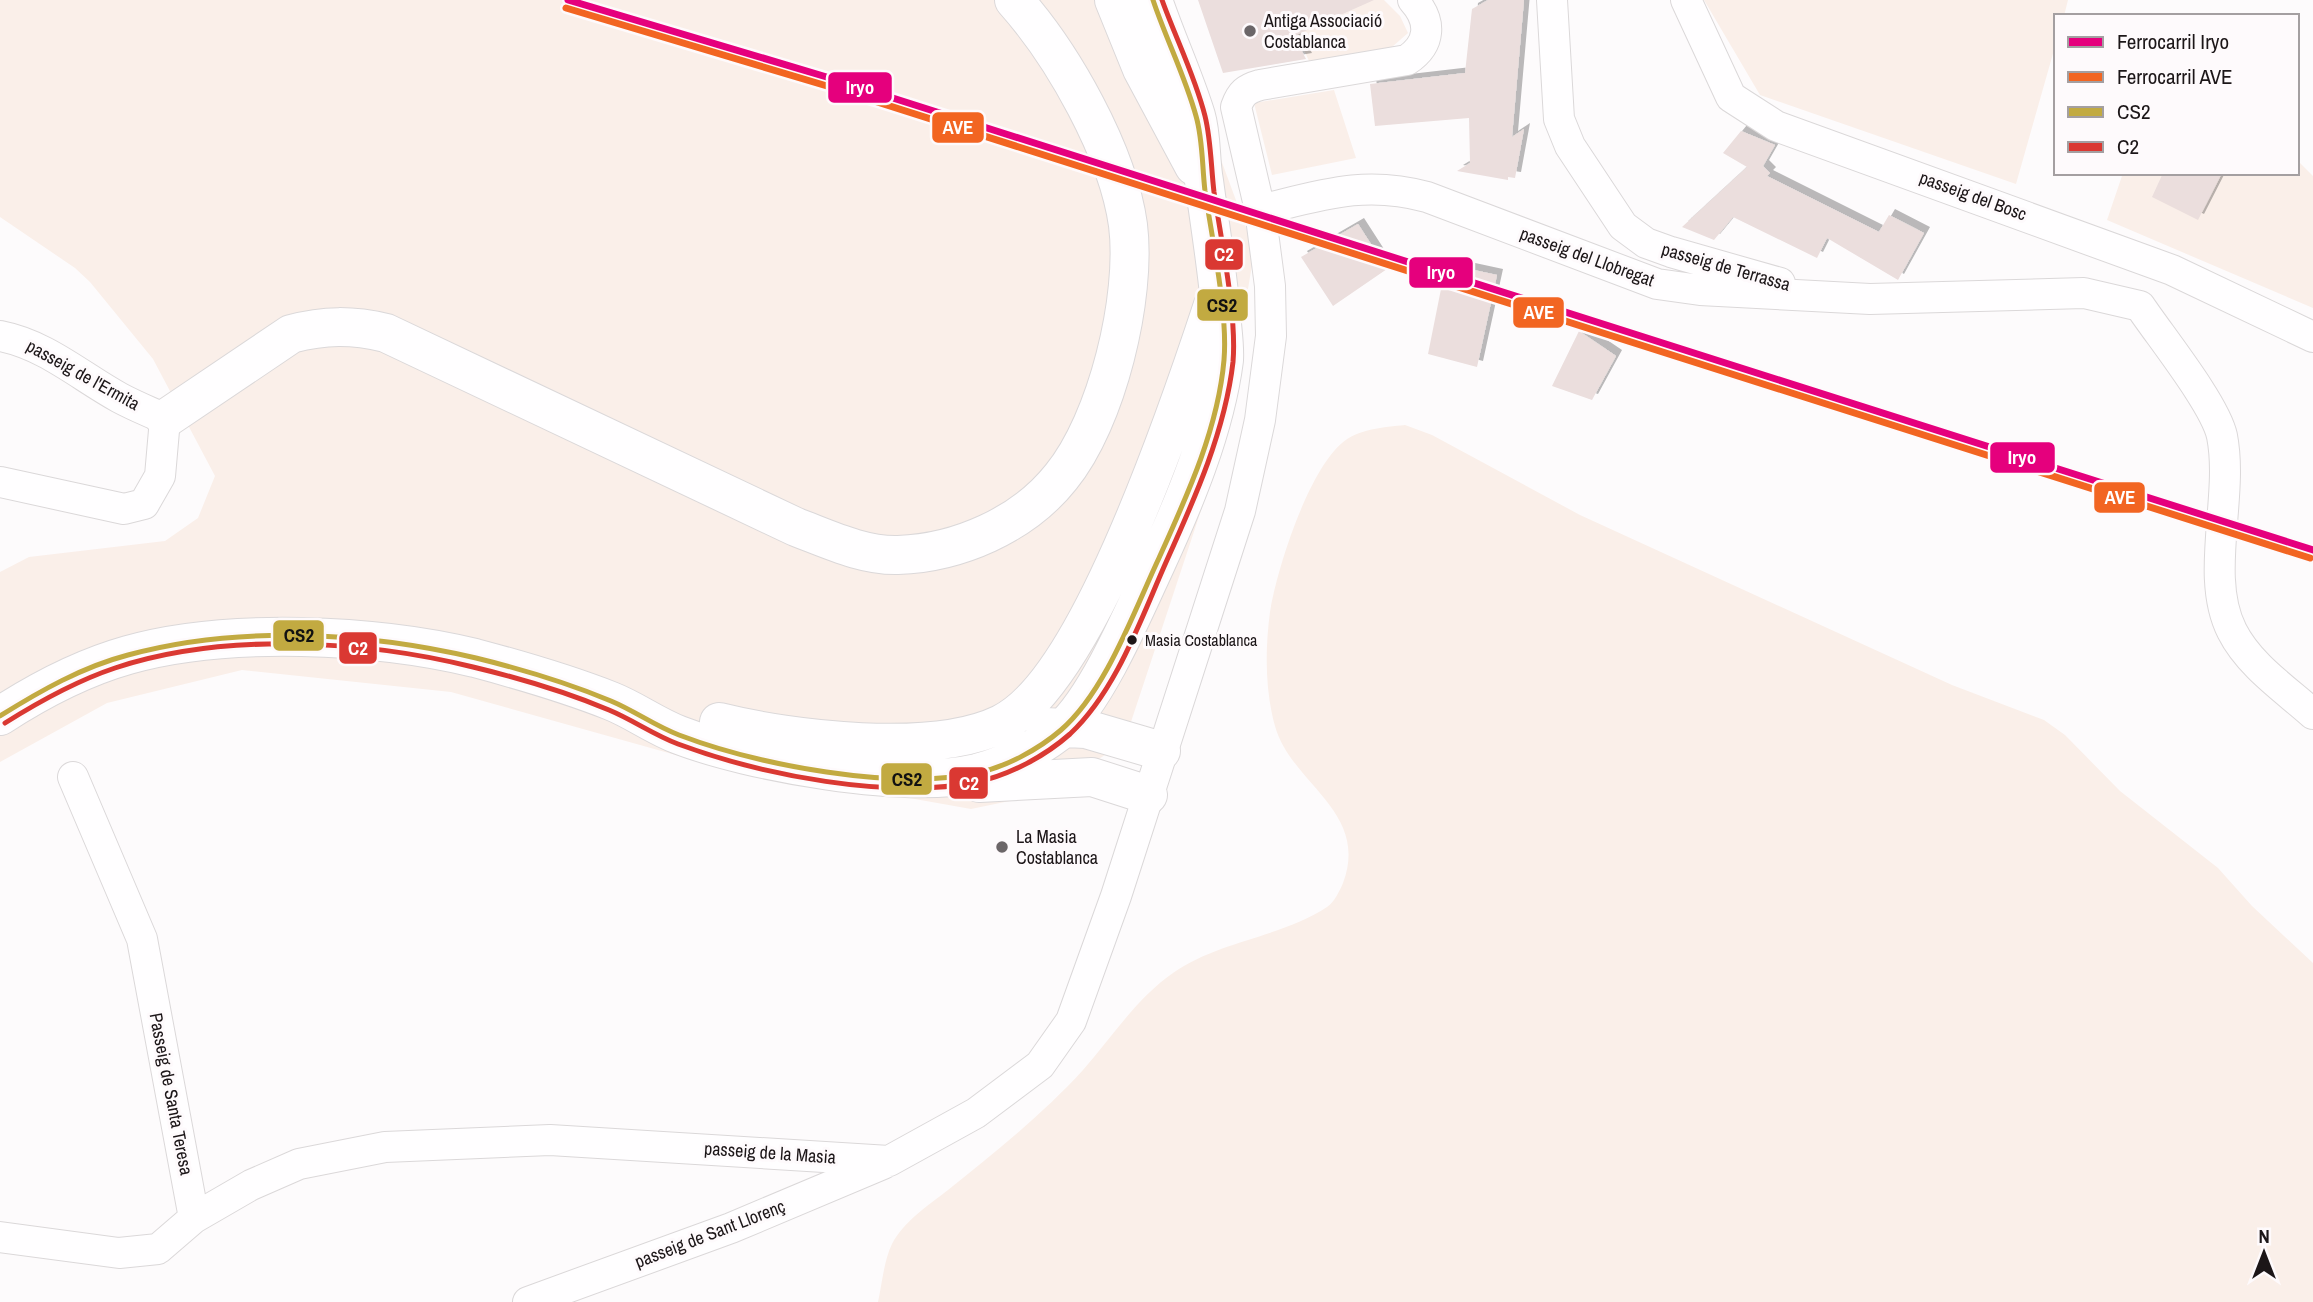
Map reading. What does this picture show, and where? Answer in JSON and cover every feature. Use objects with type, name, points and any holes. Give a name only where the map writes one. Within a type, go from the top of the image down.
[{"type":"main road","points":[[164,419],[291,334],[328,326],[364,328],[386,333],[796,527],[852,548],[895,555],[926,553],[955,546],[1002,526],[1031,507],[1062,477],[1081,444],[1101,403],[1119,341],[1129,270],[1125,206],[1109,154],[1045,40],[1014,0]]},
{"type":"main road","points":[[1114,0],[1142,69],[1204,183]]},
{"type":"main road","points":[[932,778],[973,774],[1004,765],[1066,726],[1095,685],[1125,631],[1166,541],[1195,466],[1216,400],[1224,356],[1214,234],[1204,183],[1197,119],[1153,0]]},
{"type":"main road","points":[[965,734],[1001,724],[1031,702],[1059,668],[1102,588],[1164,446],[1219,288]]},
{"type":"main road","points":[[1092,777],[1077,762],[1069,743],[1066,726],[1067,695],[1083,654],[1102,588]]},
{"type":"main road","points":[[0,716],[76,673],[129,654],[183,644],[265,638],[348,638],[418,646],[479,659],[614,702],[810,738],[867,742],[936,739],[1066,726],[1161,751]]},
{"type":"main road","points":[[614,702],[678,735],[772,761],[835,771],[1000,784],[1071,776],[1092,777],[1148,795]]},
{"type":"street","points":[[889,1161],[976,1113],[1040,1065],[1071,1021],[1148,795],[1240,511],[1260,419],[1271,336],[1270,286],[1260,210],[1236,107],[1240,96],[1247,89],[1260,85],[1407,60],[1420,51],[1427,39],[1422,11],[1413,0]]},
{"type":"street","name":"passeig de Terrassa","points":[[1552,0],[1559,119],[1570,146],[1623,226],[1646,243],[1671,252],[1826,297]]},
{"type":"street","name":"passeig del Bosc","points":[[1686,0],[1731,97],[1776,125],[2172,270],[2313,337]]},
{"type":"street","name":"passeig del Llobregat","points":[[1260,210],[1364,188],[1396,189],[1427,197],[1657,284],[1870,299],[2084,293],[2140,306]]},
{"type":"street","points":[[2172,270],[2140,306],[2205,399],[2221,433],[2225,465],[2222,604],[2232,631],[2253,661],[2313,715]]},
{"type":"street","name":"passeig de l'Ermita","points":[[0,336],[20,340],[66,363],[119,397],[164,419]]},
{"type":"street","points":[[0,482],[124,509],[144,504],[160,476],[164,419]]},
{"type":"street","name":"Passeig de Santa Teresa","points":[[73,777],[142,939],[194,1218]]},
{"type":"street","name":"passeig de la Masia","points":[[194,1218],[251,1185],[299,1164],[385,1147],[550,1140],[889,1161]]},
{"type":"street","name":"passeig de Sant Llorenç","points":[[528,1302],[731,1228],[889,1161]]},
{"type":"street","points":[[0,1237],[119,1253],[132,1252],[158,1249],[194,1218]]},
{"type":"shaded area","points":[[0,0],[1162,0],[1251,241],[1252,265],[1221,450],[1124,743],[1043,794],[971,809],[690,759],[451,692],[242,670],[107,703],[0,762],[0,572],[29,557],[165,541],[198,518],[215,476],[153,359],[90,282],[75,268],[0,217]]},
{"type":"shaded area","points":[[1359,0],[1384,0],[1400,16],[1408,33],[1392,47],[1309,61],[1295,30],[1313,28],[1360,6]]},
{"type":"shaded area","points":[[1704,0],[2068,0],[2064,14],[2054,14],[2054,50],[2016,184],[1760,95]]},
{"type":"shaded area","points":[[1334,90],[1356,158],[1272,175],[1254,103]]},
{"type":"shaded area","points":[[2299,162],[2313,176],[2313,308],[2107,220],[2122,175],[2299,175]]},
{"type":"shaded area","points":[[1405,425],[1432,435],[1580,515],[1952,685],[2044,720],[2065,735],[2120,791],[2218,868],[2252,906],[2313,963],[2313,1302],[878,1302],[889,1250],[903,1228],[1052,1102],[1083,1070],[1136,1006],[1160,983],[1210,953],[1309,917],[1330,905],[1336,896],[1343,883],[1348,858],[1346,836],[1338,817],[1296,765],[1275,726],[1269,699],[1267,670],[1270,612],[1279,571],[1296,522],[1317,475],[1329,457],[1348,438],[1372,430]]},
{"type":"building","name":"Antiga Associació Costablanca","points":[[1198,0],[1374,0],[1294,36],[1306,59],[1223,73]]},
{"type":"building","points":[[1488,0],[1524,0],[1512,137],[1524,129],[1515,178],[1508,177],[1508,180],[1457,171],[1470,163],[1469,118],[1375,126],[1370,84],[1465,73],[1472,9]]},
{"type":"building","points":[[1741,131],[1775,145],[1763,166],[1770,173],[1767,176],[1879,232],[1889,215],[1924,233],[1898,280],[1827,238],[1817,258],[1733,217],[1714,240],[1682,227],[1747,167],[1723,153]]},
{"type":"building","points":[[2162,175],[2221,175],[2198,220],[2152,197]]},
{"type":"building","points":[[1358,224],[1387,269],[1333,306],[1301,257]]},
{"type":"building","points":[[1446,264],[1497,275],[1477,367],[1428,354]]},
{"type":"building","points":[[1579,331],[1616,356],[1592,400],[1552,386]]},
{"type":"rail line","name":"Iryo","points":[[568,0],[830,78],[2313,550]]},
{"type":"rail line","name":"AVE","points":[[566,8],[827,86],[2310,558]]},
{"type":"transit line","name":"CS2","points":[[0,716],[62,681],[94,666],[128,655],[213,639],[302,636],[390,642],[493,662],[595,694],[670,731],[711,746],[826,772],[867,777],[944,778],[988,770],[1011,762],[1043,744],[1077,714],[1118,649],[1200,462],[1221,386],[1224,321],[1205,191],[1200,134],[1186,86],[1153,0]]},
{"type":"transit line","name":"C2","points":[[5,723],[58,692],[115,668],[201,649],[294,644],[386,651],[490,671],[593,703],[669,740],[711,755],[748,766],[826,781],[865,786],[942,787],[989,779],[1014,770],[1050,750],[1087,716],[1114,675],[1137,629],[1198,488],[1216,439],[1233,362],[1233,322],[1207,125],[1196,86],[1162,0]]},
{"type":"place","name":"Antiga Associació Costablanca","points":[[1250,31]]},
{"type":"place","name":"Masia Costablanca","points":[[1132,640]]},
{"type":"place","name":"La Masia Costablanca","points":[[1002,847]]}]
